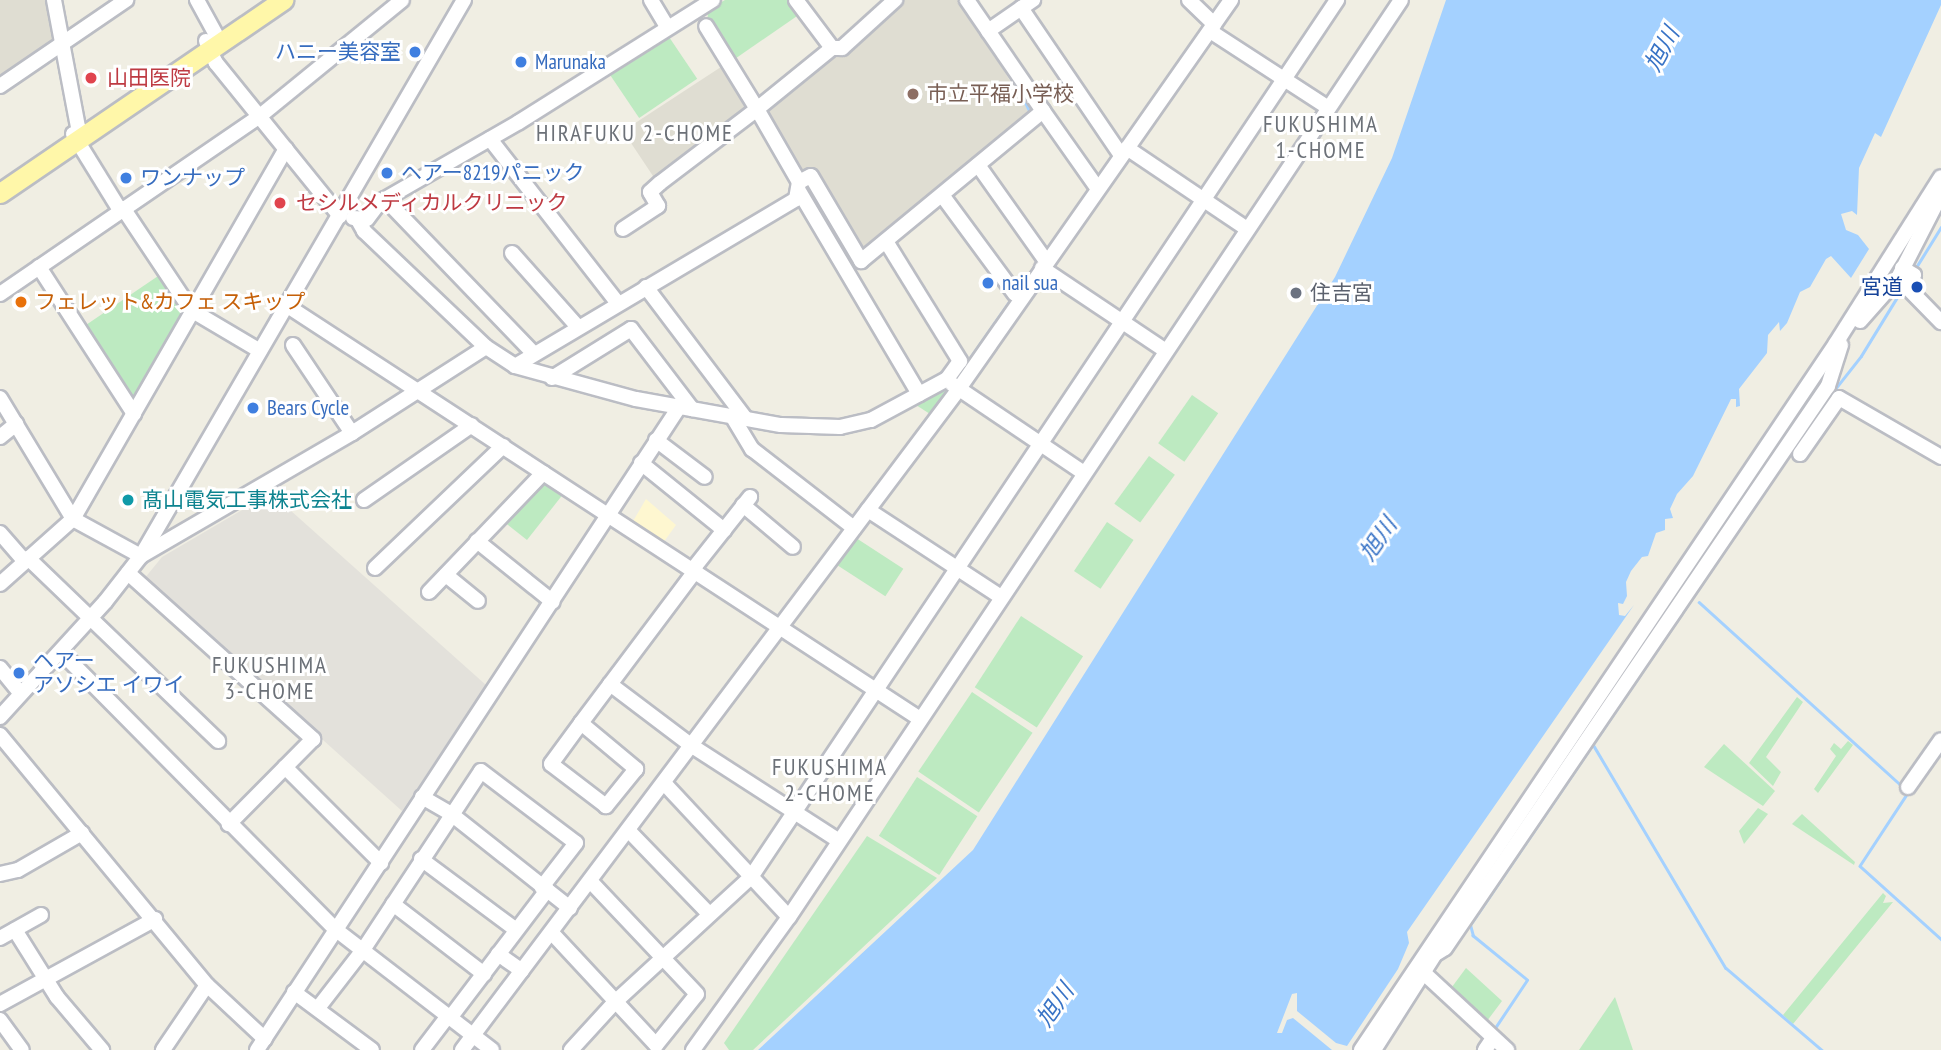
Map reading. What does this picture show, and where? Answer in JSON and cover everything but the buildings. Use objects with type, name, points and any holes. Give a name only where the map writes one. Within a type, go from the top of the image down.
[{"type":"main road","points":[[213,42],[262,0]]},
{"type":"main road","points":[[0,193],[78,134],[213,42],[283,0]]},
{"type":"main road","points":[[0,180],[78,134]]},
{"type":"street","points":[[54,0],[78,134],[122,209],[191,310],[260,351]]},
{"type":"street","points":[[0,86],[126,0]]},
{"type":"street","points":[[197,0],[213,42],[260,116],[341,214],[358,220],[367,219],[385,199],[490,139],[713,0]]},
{"type":"street","points":[[0,294],[260,116],[402,0]]},
{"type":"street","points":[[0,717],[92,617],[141,556],[464,0]]},
{"type":"street","points":[[651,0],[667,27]]},
{"type":"street","points":[[796,0],[832,48]]},
{"type":"street","points":[[623,229],[658,206],[650,192],[660,183],[832,48],[842,48],[895,0]]},
{"type":"street","points":[[967,0],[1095,186]]},
{"type":"street","points":[[1189,0],[1211,24],[1284,79],[1327,107]]},
{"type":"street","points":[[462,1050],[470,1033],[519,969],[552,933],[567,906],[590,881],[664,783],[689,744],[852,527],[868,510],[952,384],[1231,0]]},
{"type":"street","points":[[571,1050],[615,1002],[751,877],[1337,0]]},
{"type":"street","points":[[693,1050],[789,917],[1327,107],[1401,0]]},
{"type":"street","points":[[990,35],[1026,8],[1121,152],[1247,229]]},
{"type":"street","points":[[706,26],[805,188],[919,394]]},
{"type":"street","points":[[805,188],[861,261],[1043,111]]},
{"type":"street","points":[[490,139],[617,302]]},
{"type":"street","points":[[0,584],[73,519],[286,149]]},
{"type":"street","points":[[978,165],[1043,261],[1121,322],[1166,351]]},
{"type":"street","points":[[1800,454],[1832,394],[1839,344],[1905,278],[1936,204],[1938,183]]},
{"type":"street","points":[[1361,1050],[1839,344],[1938,183]]},
{"type":"street","points":[[515,366],[617,302],[648,290],[784,208],[805,188]]},
{"type":"street","points":[[942,195],[1015,294]]},
{"type":"street","points":[[385,199],[534,354]]},
{"type":"street","points":[[358,220],[364,231],[486,347],[515,366],[552,378],[685,408],[781,425],[854,425],[919,394],[952,384]]},
{"type":"street","points":[[886,241],[960,361],[952,384]]},
{"type":"street","points":[[512,253],[578,327]]},
{"type":"street","points":[[39,267],[134,414]]},
{"type":"street","points":[[1905,278],[1941,322]]},
{"type":"street","points":[[648,290],[738,417],[752,449],[852,527]]},
{"type":"street","points":[[286,305],[920,719]]},
{"type":"street","points":[[552,378],[631,329],[685,408]]},
{"type":"street","points":[[293,345],[352,433]]},
{"type":"street","points":[[141,556],[352,433],[486,347]]},
{"type":"street","points":[[952,384],[1084,473]]},
{"type":"street","points":[[1832,394],[1941,457]]},
{"type":"street","points":[[1437,953],[1445,948],[1832,394]]},
{"type":"street","points":[[0,398],[73,519],[141,556]]},
{"type":"street","points":[[0,734],[207,985],[261,1044],[658,442],[685,408]]},
{"type":"street","points":[[0,437],[16,424]]},
{"type":"street","points":[[364,500],[472,425]]},
{"type":"street","points":[[658,442],[705,477]]},
{"type":"street","points":[[375,568],[503,446]]},
{"type":"street","points":[[644,465],[724,530]]},
{"type":"street","points":[[429,592],[543,473]]},
{"type":"street","points":[[580,723],[636,769],[606,806],[551,764],[580,723],[747,501],[793,547]]},
{"type":"street","points":[[868,510],[1001,597]]},
{"type":"street","points":[[0,533],[26,560],[92,617],[218,741]]},
{"type":"street","points":[[478,541],[553,602]]},
{"type":"street","points":[[128,573],[313,739],[229,824]]},
{"type":"street","points":[[446,575],[478,601]]},
{"type":"street","points":[[61,652],[335,929],[492,1050]]},
{"type":"street","points":[[0,668],[21,694]]},
{"type":"street","points":[[610,684],[689,744],[838,840]]},
{"type":"street","points":[[1908,787],[1941,740]]},
{"type":"street","points":[[285,767],[381,863]]},
{"type":"street","points":[[318,1008],[363,950],[450,813],[481,771],[576,843],[484,974],[422,1050]]},
{"type":"street","points":[[664,783],[789,917]]},
{"type":"street","points":[[425,799],[450,813],[567,906]]},
{"type":"street","points":[[628,830],[709,914]]},
{"type":"street","points":[[0,874],[18,870],[82,833]]},
{"type":"street","points":[[421,859],[515,929]]},
{"type":"street","points":[[552,933],[656,1045],[696,994],[590,881]]},
{"type":"street","points":[[393,904],[484,974]]},
{"type":"street","points":[[0,938],[41,915]]},
{"type":"street","points":[[0,1004],[155,919]]},
{"type":"street","points":[[1374,1050],[1437,953],[1445,924]]},
{"type":"street","points":[[15,930],[44,979],[102,1050]]},
{"type":"street","points":[[498,954],[519,969]]},
{"type":"street","points":[[1425,974],[1490,1039],[1507,1050]]},
{"type":"street","points":[[163,1050],[207,985]]},
{"type":"street","points":[[295,992],[372,1050]]},
{"type":"street","points":[[0,1020],[22,1050]]},
{"type":"shaded area","points":[[0,0],[49,0],[56,42],[0,80]]},
{"type":"shaded area","points":[[903,0],[960,0],[1030,113],[863,247],[821,175],[797,169],[766,115],[768,107],[828,58],[845,53]]},
{"type":"shaded area","points":[[724,65],[747,105],[746,112],[655,179],[623,131]]},
{"type":"shaded area","points":[[271,493],[486,685],[402,811],[144,579],[162,557]]},
{"type":"green space","points":[[725,0],[790,0],[800,14],[729,63],[707,20],[709,9]]},
{"type":"green space","points":[[667,34],[697,79],[639,118],[609,73]]},
{"type":"green space","points":[[161,274],[185,310],[132,405],[83,327]]},
{"type":"green space","points":[[944,389],[947,392],[930,414],[916,405]]},
{"type":"green space","points":[[1192,395],[1218,413],[1184,462],[1158,443]]},
{"type":"green space","points":[[1149,456],[1175,475],[1140,523],[1114,504]]},
{"type":"green space","points":[[547,481],[564,493],[527,540],[503,521],[540,482]]},
{"type":"green space","points":[[1107,522],[1134,540],[1101,589],[1074,571]]},
{"type":"green space","points":[[853,536],[903,569],[885,596],[835,564]]},
{"type":"green space","points":[[1021,616],[1083,656],[1037,728],[975,687]]},
{"type":"green space","points":[[972,692],[1033,733],[979,812],[918,772]]},
{"type":"green space","points":[[1797,697],[1803,702],[1766,757],[1781,772],[1773,786],[1749,763]]},
{"type":"green space","points":[[1848,741],[1853,745],[1818,793],[1814,789],[1836,756],[1830,749],[1834,743],[1841,749]]},
{"type":"green space","points":[[1724,744],[1775,791],[1763,806],[1704,767]]},
{"type":"green space","points":[[917,777],[977,816],[939,875],[879,836]]},
{"type":"green space","points":[[1758,808],[1768,814],[1744,844],[1739,831]]},
{"type":"green space","points":[[1802,814],[1855,862],[1854,865],[1792,824]]},
{"type":"green space","points":[[867,836],[937,878],[753,1050],[729,1050],[724,1043]]},
{"type":"green space","points":[[1883,893],[1886,896],[1883,903],[1893,902],[1793,1024],[1783,1015]]},
{"type":"green space","points":[[1466,968],[1502,1001],[1487,1021],[1482,1022],[1449,991]]},
{"type":"green space","points":[[1615,997],[1633,1050],[1579,1050]]},
{"type":"sand","points":[[646,499],[676,525],[663,543],[632,523]]},
{"type":"water","name":"旭川","points":[[1446,0],[1941,0],[1941,5],[1881,137],[1875,133],[1859,168],[1857,215],[1852,211],[1841,214],[1846,230],[1858,235],[1869,249],[1851,278],[1831,256],[1826,259],[1810,287],[1800,292],[1787,323],[1780,331],[1779,322],[1768,335],[1767,353],[1739,389],[1740,406],[1736,407],[1736,399],[1731,399],[1693,476],[1677,494],[1670,509],[1673,518],[1665,519],[1665,530],[1656,533],[1648,556],[1642,557],[1631,571],[1626,582],[1627,596],[1623,604],[1618,603],[1619,615],[1625,616],[1634,605],[1407,932],[1409,943],[1398,969],[1347,1046],[1336,1043],[1297,1011],[1297,993],[1292,994],[1277,1033],[1282,1033],[1287,1020],[1293,1018],[1332,1050],[758,1050],[973,850],[1335,277],[1392,158]]},
{"type":"waterway","points":[[1015,82],[1031,113]]},
{"type":"waterway","points":[[1046,251],[1081,202]]},
{"type":"waterway","points":[[1915,269],[1941,227]]},
{"type":"waterway","points":[[1017,291],[1040,259]]},
{"type":"waterway","points":[[1828,398],[1861,356],[1902,289]]},
{"type":"waterway","points":[[965,365],[1011,299]]},
{"type":"waterway","points":[[1493,1031],[1527,980],[1473,936],[1470,925],[1769,485]]},
{"type":"waterway","points":[[1699,602],[1903,787]]},
{"type":"waterway","points":[[1594,746],[1726,968],[1822,1050]]},
{"type":"waterway","points":[[1908,793],[1860,866],[1941,939]]},
{"type":"place","name":"ハニー美容室","points":[[415,52]]},
{"type":"place","name":"Marunaka","points":[[521,62]]},
{"type":"place","name":"山田医院","points":[[91,78]]},
{"type":"place","name":"市立平福小学校","points":[[913,94]]},
{"type":"place","name":"ヘアー8219パニック","points":[[387,173]]},
{"type":"place","name":"ワンナップ","points":[[126,178]]},
{"type":"place","name":"セシルメディカルクリニック","points":[[280,203]]},
{"type":"place","name":"nail sua","points":[[988,283]]},
{"type":"place","name":"宮道","points":[[1917,287]]},
{"type":"place","name":"住吉宮","points":[[1296,293]]},
{"type":"place","name":"フェレット&カフェ スキップ","points":[[21,302]]},
{"type":"place","name":"Bears Cycle","points":[[253,408]]},
{"type":"place","name":"髙山電気工事株式会社","points":[[128,500]]},
{"type":"place","name":"ヘアー アソシエ イワイ","points":[[19,673]]},
{"type":"district","name":"HIRAFUKU 2-CHOME","points":[[635,133]]},
{"type":"district","name":"FUKUSHIMA 1-CHOME","points":[[1321,137]]},
{"type":"district","name":"FUKUSHIMA 3-CHOME","points":[[270,678]]},
{"type":"district","name":"FUKUSHIMA 2-CHOME","points":[[830,780]]}]
